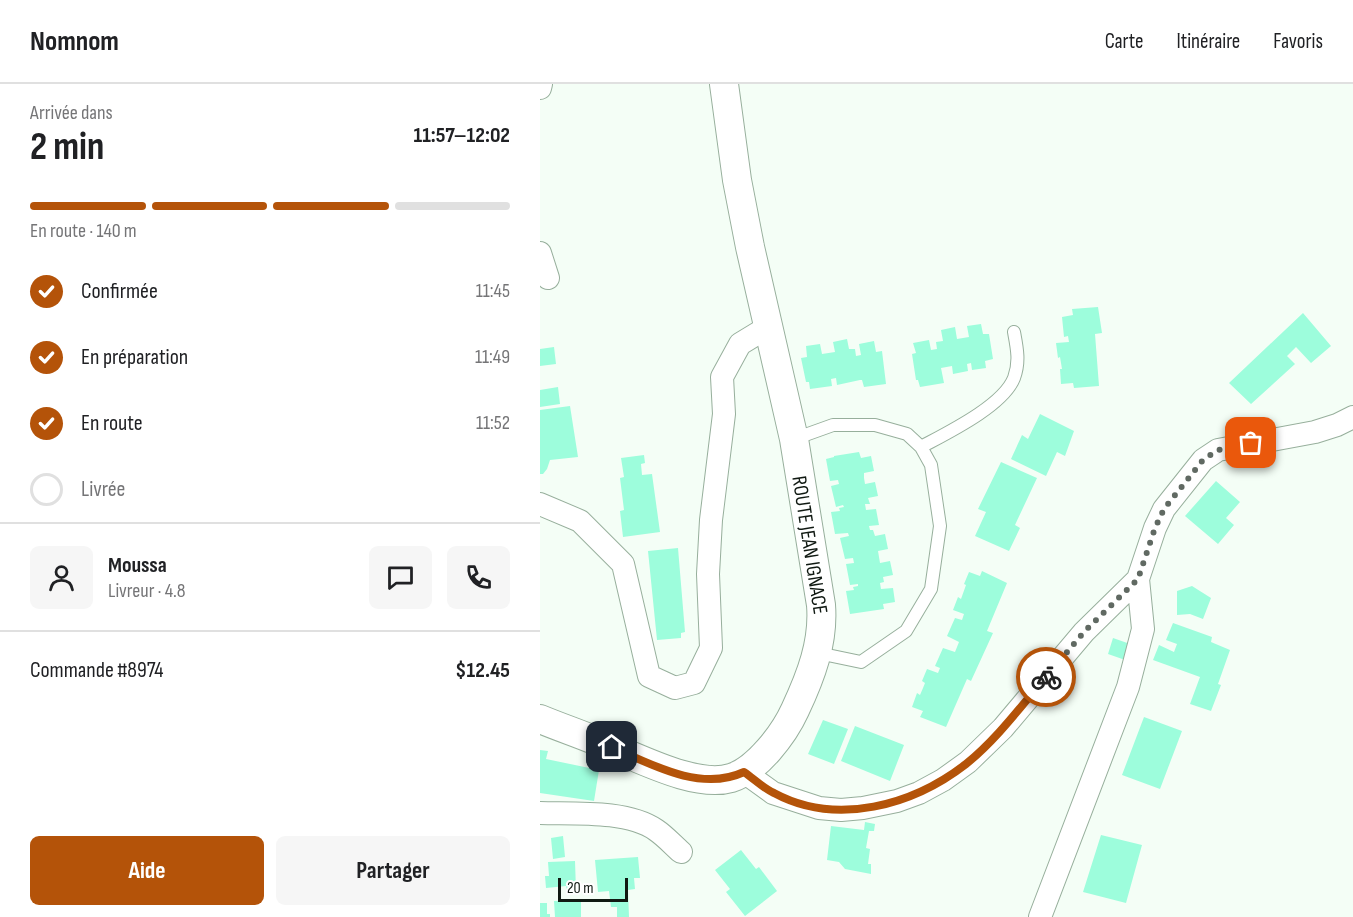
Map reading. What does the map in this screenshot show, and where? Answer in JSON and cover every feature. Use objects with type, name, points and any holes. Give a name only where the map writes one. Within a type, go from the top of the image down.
[{"type":"street","name":"ROUTE JEAN IGNACE","points":[[540,719],[688,777],[711,780],[730,779],[744,772],[771,747],[786,728],[818,653],[823,625],[821,605],[794,439],[737,180],[724,84]]},
{"type":"street","points":[[540,254],[548,279]]},
{"type":"street","points":[[540,504],[580,521],[623,564],[649,676],[675,688],[694,683],[711,648],[708,574],[711,520],[724,414],[723,377],[740,344],[768,327]]},
{"type":"street","points":[[1040,917],[1128,687],[1143,629],[1138,579],[1155,528],[1164,509],[1203,460],[1218,450],[1315,432],[1353,417]]},
{"type":"street","points":[[744,772],[773,793],[819,808],[841,810],[863,808],[919,794],[968,762],[1003,728],[1084,632],[1138,579]]},
{"type":"street","points":[[540,813],[595,814],[632,820],[656,830],[681,852]]},
{"type":"lane","points":[[921,447],[961,426],[993,403],[1013,380],[1018,357],[1014,332]]},
{"type":"lane","points":[[794,439],[833,425],[875,425],[907,434],[921,447],[931,465],[940,526],[931,589],[906,632],[861,662],[818,653]]},
{"type":"building","points":[[1098,307],[1102,333],[1095,334],[1099,386],[1074,388],[1073,383],[1061,384],[1060,369],[1062,369],[1056,343],[1069,342],[1068,336],[1064,337],[1062,317],[1073,315],[1072,309]]},
{"type":"building","points":[[1303,313],[1331,346],[1311,363],[1296,347],[1287,356],[1295,364],[1251,404],[1229,383]]},
{"type":"building","points":[[981,324],[983,334],[989,334],[993,359],[985,361],[986,368],[972,370],[971,363],[967,364],[968,371],[953,374],[952,366],[941,368],[944,383],[920,387],[916,380],[912,354],[916,353],[913,343],[929,340],[931,350],[937,349],[936,342],[943,341],[941,330],[955,327],[957,339],[969,337],[967,326]]},
{"type":"building","points":[[847,339],[849,349],[855,349],[856,356],[861,355],[859,344],[874,341],[876,352],[882,351],[886,384],[864,387],[860,380],[837,385],[836,378],[831,379],[832,386],[810,389],[809,382],[806,382],[801,358],[807,357],[806,346],[820,344],[822,354],[835,352],[833,342]]},
{"type":"building","points":[[554,347],[556,364],[540,366],[540,349]]},
{"type":"building","points":[[558,387],[560,404],[540,407],[540,390]]},
{"type":"building","points":[[570,406],[578,457],[550,460],[547,469],[540,474],[540,410]]},
{"type":"building","points":[[1040,414],[1074,431],[1065,456],[1057,452],[1046,476],[1011,459],[1022,435],[1028,439]]},
{"type":"building","points":[[859,452],[861,458],[871,456],[874,471],[864,473],[865,484],[875,482],[878,496],[868,498],[870,504],[865,504],[866,510],[876,509],[879,525],[869,526],[870,530],[873,530],[875,536],[885,534],[888,549],[878,551],[880,563],[890,561],[893,575],[883,577],[884,582],[880,583],[881,589],[893,588],[895,602],[883,604],[884,609],[850,614],[846,591],[854,590],[853,587],[858,584],[850,585],[846,564],[854,563],[853,558],[845,559],[840,538],[849,536],[848,533],[835,534],[831,512],[840,511],[839,508],[844,507],[843,505],[836,507],[831,486],[839,484],[838,480],[830,481],[826,459]]},
{"type":"building","points":[[644,455],[645,463],[641,464],[642,475],[652,474],[660,532],[623,537],[620,511],[624,510],[620,478],[624,477],[621,458]]},
{"type":"building","points":[[1001,462],[1037,478],[1015,525],[1020,528],[1009,551],[975,536],[986,512],[978,509]]},
{"type":"building","points":[[1216,481],[1240,502],[1226,518],[1234,525],[1218,544],[1185,516]]},
{"type":"building","points":[[678,548],[685,632],[681,633],[681,638],[657,640],[648,551]]},
{"type":"building","points":[[982,571],[1007,583],[987,631],[993,633],[971,681],[967,679],[946,727],[920,717],[923,711],[912,707],[917,693],[920,695],[925,683],[922,681],[927,669],[938,673],[940,668],[935,666],[943,648],[955,652],[959,642],[947,636],[955,618],[962,620],[964,614],[953,610],[958,597],[961,599],[969,572],[980,576]]},
{"type":"building","points":[[1192,586],[1211,598],[1203,619],[1190,614],[1177,615],[1177,591]]},
{"type":"building","points":[[1173,623],[1212,637],[1211,642],[1230,650],[1218,684],[1221,685],[1211,711],[1190,704],[1200,677],[1153,660],[1159,645],[1174,652],[1177,644],[1166,640]]},
{"type":"building","points":[[1113,638],[1133,645],[1128,661],[1108,654]]},
{"type":"building","points":[[1144,717],[1182,731],[1160,789],[1122,775]]},
{"type":"building","points":[[823,720],[848,729],[834,764],[808,754]]},
{"type":"building","points":[[855,726],[904,745],[890,781],[841,761]]},
{"type":"building","points":[[540,750],[548,751],[546,759],[599,770],[594,801],[540,793]]},
{"type":"building","points":[[865,822],[875,824],[874,831],[869,831],[866,848],[870,849],[868,864],[871,864],[871,874],[845,869],[839,862],[827,860],[831,826],[864,830]]},
{"type":"building","points":[[1101,835],[1142,845],[1126,903],[1083,892]]},
{"type":"building","points":[[563,836],[565,857],[553,859],[551,838]]},
{"type":"building","points":[[741,850],[756,869],[759,867],[777,891],[745,916],[726,892],[730,889],[715,870]]},
{"type":"building","points":[[638,857],[640,878],[634,878],[635,889],[628,890],[629,917],[617,917],[617,907],[611,907],[609,891],[598,892],[595,860]]},
{"type":"building","points":[[575,861],[576,890],[567,890],[566,886],[546,888],[545,876],[549,876],[548,862]]},
{"type":"building","points":[[581,900],[581,917],[555,917],[554,901]]},
{"type":"building","points":[[540,903],[547,903],[547,914],[550,914],[550,917],[540,917]]},
{"type":"way so far","points":[[1046,677],[1084,632],[1138,579],[1155,528],[1164,509],[1203,460],[1218,450],[1251,443]]},
{"type":"route","points":[[612,747],[650,764],[688,777],[711,780],[730,779],[744,772],[773,793],[794,801],[819,808],[841,810],[863,808],[919,794],[943,780],[968,762],[1003,728],[1046,677]]}]
